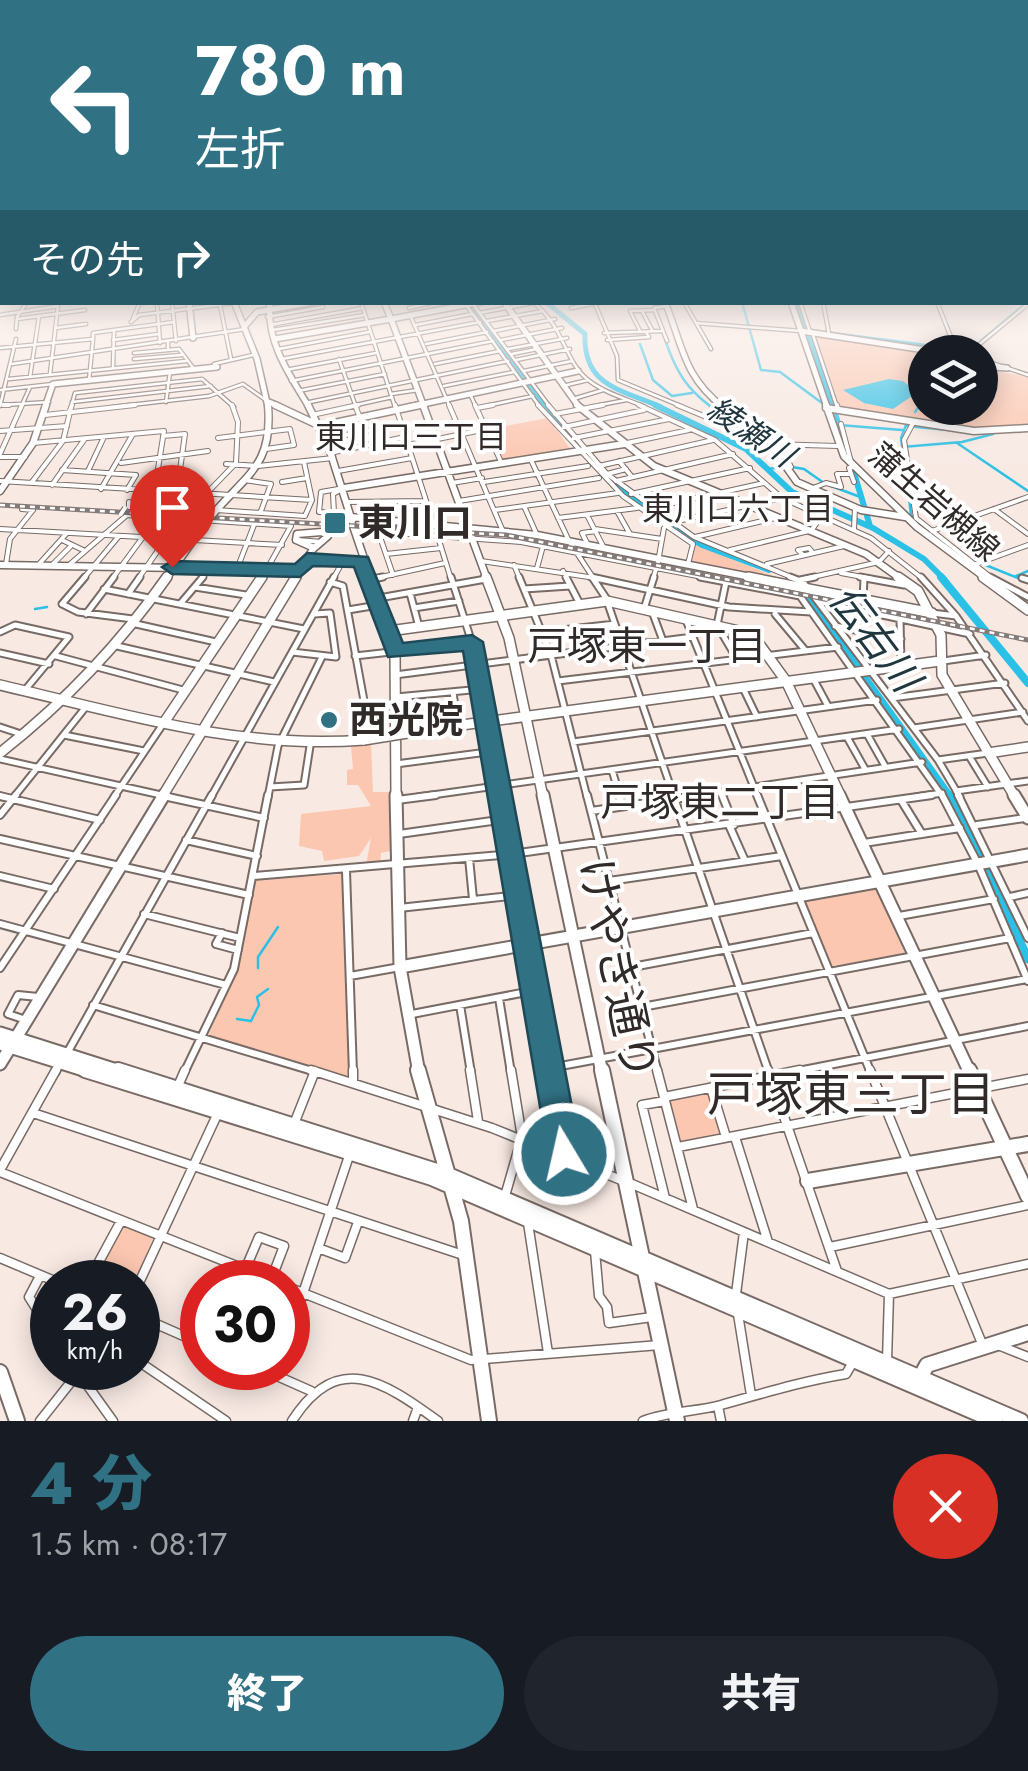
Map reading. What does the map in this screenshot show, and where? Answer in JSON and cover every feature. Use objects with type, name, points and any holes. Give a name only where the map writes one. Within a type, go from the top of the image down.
[{"type":"main road","points":[[289,336],[276,340],[286,370],[320,426],[344,488]]},
{"type":"main road","points":[[449,398],[528,382]]},
{"type":"main road","points":[[864,671],[940,662]]},
{"type":"main road","points":[[396,735],[400,966],[426,1105],[466,1256],[489,1421]]},
{"type":"main road","points":[[985,862],[1028,855]]},
{"type":"street","points":[[30,377],[35,336]]},
{"type":"street","points":[[50,374],[54,336]]},
{"type":"street","points":[[89,380],[93,336]]},
{"type":"street","points":[[112,368],[114,336]]},
{"type":"street","points":[[114,340],[142,336]]},
{"type":"street","points":[[159,336],[160,342]]},
{"type":"street","points":[[12,364],[203,336]]},
{"type":"street","points":[[225,336],[232,359]]},
{"type":"street","points":[[0,756],[117,646],[154,600],[192,540],[227,496],[258,466],[266,449],[269,402],[246,336]]},
{"type":"street","points":[[282,353],[347,336]]},
{"type":"street","points":[[372,336],[434,522]]},
{"type":"street","points":[[282,353],[336,349],[408,336]]},
{"type":"street","points":[[422,336],[502,529]]},
{"type":"street","points":[[426,344],[465,336]]},
{"type":"street","points":[[490,336],[516,372],[556,414],[588,466],[618,493],[668,525],[766,564],[818,601],[960,828],[1010,897],[1028,938]]},
{"type":"street","points":[[498,336],[524,371],[533,396],[580,452],[693,544],[688,566]]},
{"type":"street","points":[[501,340],[520,336]]},
{"type":"street","points":[[528,336],[581,410],[660,470],[846,546],[878,562],[912,587],[937,626],[940,662],[951,691],[1028,818],[976,825]]},
{"type":"street","points":[[605,336],[617,356],[618,380],[752,439],[838,446]]},
{"type":"street","points":[[607,340],[647,336]]},
{"type":"street","points":[[665,336],[667,341]]},
{"type":"street","name":"蒲生岩槻線","points":[[679,336],[682,361],[704,392],[768,442],[793,478],[810,489],[864,510],[908,518]]},
{"type":"street","points":[[703,336],[710,349]]},
{"type":"street","name":"蒲生岩槻線","points":[[808,336],[838,446],[851,468],[908,518],[1028,610]]},
{"type":"street","points":[[809,336],[838,409]]},
{"type":"street","points":[[846,336],[908,345]]},
{"type":"street","points":[[398,338],[468,525]]},
{"type":"street","points":[[512,354],[567,338],[572,361],[588,380],[714,440],[782,498],[854,528],[890,550],[956,616],[1028,721]]},
{"type":"street","points":[[16,339],[10,379],[1,404],[48,402]]},
{"type":"street","points":[[332,339],[360,418]]},
{"type":"street","points":[[0,348],[93,340]]},
{"type":"street","points":[[291,380],[494,341]]},
{"type":"street","points":[[168,342],[168,350]]},
{"type":"street","points":[[133,376],[134,346]]},
{"type":"street","points":[[134,356],[179,349],[194,370]]},
{"type":"street","points":[[512,354],[570,349]]},
{"type":"street","points":[[435,364],[500,351]]},
{"type":"street","points":[[286,370],[378,352]]},
{"type":"street","points":[[71,372],[72,355]]},
{"type":"street","points":[[134,356],[181,355]]},
{"type":"street","points":[[0,390],[217,367],[214,364],[252,355]]},
{"type":"street","points":[[10,379],[186,361]]},
{"type":"street","points":[[524,371],[572,361]]},
{"type":"street","points":[[304,403],[508,362]]},
{"type":"street","points":[[998,366],[1028,375]]},
{"type":"street","points":[[166,402],[170,372]]},
{"type":"street","points":[[444,386],[516,372]]},
{"type":"street","points":[[528,382],[578,372]]},
{"type":"street","points":[[298,391],[385,374]]},
{"type":"street","points":[[110,389],[113,378]]},
{"type":"street","points":[[32,482],[63,441],[75,393],[202,379],[237,406],[238,436],[236,464],[205,495]]},
{"type":"street","points":[[563,386],[588,380]]},
{"type":"street","points":[[2,485],[41,428],[54,384]]},
{"type":"street","points":[[45,415],[166,402],[243,384],[269,402],[320,426],[449,398]]},
{"type":"street","points":[[147,404],[150,385]]},
{"type":"street","points":[[24,456],[0,456],[30,386]]},
{"type":"street","points":[[72,402],[212,386]]},
{"type":"street","points":[[312,414],[418,390]]},
{"type":"street","points":[[573,399],[604,390]]},
{"type":"street","points":[[470,394],[502,464]]},
{"type":"street","points":[[477,408],[533,396]]},
{"type":"street","points":[[380,400],[384,413]]},
{"type":"street","points":[[556,414],[626,400]]},
{"type":"street","points":[[826,408],[908,422]]},
{"type":"street","points":[[564,427],[646,409]]},
{"type":"street","points":[[574,438],[670,419]]},
{"type":"street","points":[[324,439],[401,424]]},
{"type":"street","points":[[840,424],[853,461],[854,482]]},
{"type":"street","points":[[912,425],[904,440],[912,511],[929,533],[1028,497]]},
{"type":"street","points":[[929,425],[987,432],[1019,425],[1028,428]]},
{"type":"street","points":[[0,431],[68,426]]},
{"type":"street","points":[[218,438],[290,429],[294,445],[266,449]]},
{"type":"street","points":[[408,445],[486,429]]},
{"type":"street","points":[[321,496],[344,488],[580,452],[692,429]]},
{"type":"street","points":[[33,443],[164,431],[158,475],[194,477],[170,510]]},
{"type":"street","points":[[101,490],[121,462],[133,434]]},
{"type":"street","points":[[163,436],[185,434],[179,476]]},
{"type":"street","points":[[226,464],[304,462],[406,437]]},
{"type":"street","points":[[88,472],[104,438]]},
{"type":"street","points":[[52,485],[84,440]]},
{"type":"street","points":[[599,466],[714,440]]},
{"type":"street","points":[[780,444],[788,455],[791,467],[787,467]]},
{"type":"street","points":[[121,462],[208,451]]},
{"type":"street","points":[[616,481],[733,454]]},
{"type":"street","points":[[338,471],[412,458]]},
{"type":"street","points":[[531,460],[568,540],[606,600],[837,1271]]},
{"type":"street","points":[[619,461],[632,477]]},
{"type":"street","points":[[69,565],[126,515],[157,518],[260,512],[305,516],[311,496],[304,462]]},
{"type":"street","points":[[452,484],[588,466]]},
{"type":"street","points":[[631,494],[750,468]]},
{"type":"street","points":[[810,489],[826,483],[841,487],[837,474],[851,468]]},
{"type":"street","points":[[62,470],[136,474],[126,491]]},
{"type":"street","points":[[607,474],[626,470]]},
{"type":"street","points":[[644,474],[655,488]]},
{"type":"street","points":[[522,476],[528,490]]},
{"type":"street","points":[[282,482],[308,478]]},
{"type":"street","points":[[459,500],[600,478]]},
{"type":"street","points":[[244,480],[271,484],[260,512]]},
{"type":"street","points":[[2,485],[32,482],[101,490],[333,499]]},
{"type":"street","points":[[652,508],[764,483]]},
{"type":"street","points":[[321,496],[319,512],[330,514],[335,511],[333,493],[344,488]]},
{"type":"street","points":[[344,488],[361,561],[396,652],[396,735]]},
{"type":"street","points":[[114,524],[136,491]]},
{"type":"street","points":[[496,510],[618,493]]},
{"type":"street","points":[[668,525],[782,498]]},
{"type":"street","points":[[347,502],[426,501]]},
{"type":"street","points":[[0,968],[267,570],[290,526],[127,505]]},
{"type":"street","points":[[524,506],[536,534]]},
{"type":"street","points":[[558,518],[637,508]]},
{"type":"street","points":[[22,509],[33,510],[7,546],[3,564],[300,570]]},
{"type":"street","points":[[994,509],[1028,534]]},
{"type":"street","points":[[616,510],[630,534]]},
{"type":"street","points":[[854,528],[864,510]]},
{"type":"street","points":[[587,514],[604,548]]},
{"type":"street","points":[[727,551],[810,531],[822,515]]},
{"type":"street","points":[[86,614],[157,518]]},
{"type":"street","points":[[694,537],[775,518]]},
{"type":"street","points":[[352,524],[434,522],[536,534],[604,548],[726,582],[800,596],[838,646],[892,698],[938,760],[976,825],[994,899],[1027,980],[550,1068]]},
{"type":"street","points":[[237,569],[255,524]]},
{"type":"street","points":[[352,524],[378,531],[472,536],[688,566],[956,616]]},
{"type":"street","name":"けやき通り","points":[[468,525],[514,660],[676,1417]]},
{"type":"street","points":[[664,641],[648,610],[668,525]]},
{"type":"street","points":[[0,529],[282,545]]},
{"type":"street","points":[[588,545],[582,533],[596,530],[662,539]]},
{"type":"street","points":[[378,531],[393,575]]},
{"type":"street","points":[[0,1064],[9,1043],[75,943],[300,570],[314,548],[326,542],[327,534],[322,532],[300,532],[296,540],[314,548]]},
{"type":"street","points":[[39,564],[66,533]]},
{"type":"street","points":[[437,534],[479,665],[564,1154]]},
{"type":"street","points":[[118,536],[62,604],[86,614],[218,642]]},
{"type":"street","points":[[128,594],[166,538]]},
{"type":"street","points":[[52,564],[74,542],[61,540]]},
{"type":"street","points":[[972,566],[1028,545]]},
{"type":"street","points":[[537,568],[544,546]]},
{"type":"street","points":[[766,564],[846,546]]},
{"type":"street","points":[[70,547],[83,550]]},
{"type":"street","points":[[386,554],[442,548]]},
{"type":"street","points":[[802,586],[878,562],[890,550]]},
{"type":"street","points":[[307,559],[361,561]]},
{"type":"street","points":[[219,1260],[0,1171],[343,561]]},
{"type":"street","points":[[482,561],[590,575],[775,614],[811,612]]},
{"type":"street","points":[[370,580],[446,563]]},
{"type":"street","points":[[514,564],[552,655],[693,1210]]},
{"type":"street","points":[[891,571],[907,564]]},
{"type":"street","points":[[972,566],[1028,597]]},
{"type":"street","points":[[180,604],[210,568]]},
{"type":"street","points":[[564,571],[580,604]]},
{"type":"street","points":[[839,572],[912,587]]},
{"type":"street","points":[[863,600],[864,578]]},
{"type":"street","points":[[348,610],[410,593],[488,579]]},
{"type":"street","points":[[330,582],[342,586],[368,738],[372,742],[456,722],[489,720]]},
{"type":"street","points":[[726,582],[716,625],[737,659]]},
{"type":"street","points":[[195,586],[249,596]]},
{"type":"street","points":[[524,588],[570,586]]},
{"type":"street","points":[[104,590],[304,629]]},
{"type":"street","points":[[410,593],[419,627]]},
{"type":"street","points":[[389,631],[606,600],[750,633],[786,681],[801,711],[1028,1196]]},
{"type":"street","points":[[414,608],[459,601]]},
{"type":"street","points":[[818,601],[970,634]]},
{"type":"street","points":[[292,652],[336,657],[330,614],[313,614]]},
{"type":"street","points":[[775,614],[806,650]]},
{"type":"street","points":[[686,618],[956,1279],[991,1347],[1028,1357]]},
{"type":"street","points":[[900,618],[901,666]]},
{"type":"street","points":[[542,632],[615,624]]},
{"type":"street","points":[[0,632],[14,625],[69,637],[25,690]]},
{"type":"street","points":[[836,626],[901,639]]},
{"type":"street","points":[[396,675],[693,638]]},
{"type":"street","points":[[355,656],[472,642]]},
{"type":"street","points":[[117,646],[275,682]]},
{"type":"street","points":[[558,681],[838,646]]},
{"type":"street","points":[[0,654],[49,664]]},
{"type":"street","points":[[940,662],[986,655]]},
{"type":"street","points":[[56,656],[186,690]]},
{"type":"street","points":[[176,1090],[226,985],[238,950],[278,746],[322,657]]},
{"type":"street","points":[[396,735],[864,671]]},
{"type":"street","points":[[813,678],[829,707]]},
{"type":"street","points":[[892,698],[1005,683]]},
{"type":"street","points":[[743,686],[757,716]]},
{"type":"street","points":[[1,687],[278,746],[310,746],[489,720]]},
{"type":"street","points":[[396,697],[483,689]]},
{"type":"street","points":[[453,692],[456,722]]},
{"type":"street","points":[[573,742],[878,700]]},
{"type":"street","points":[[0,815],[88,704]]},
{"type":"street","points":[[914,728],[1023,712]]},
{"type":"street","points":[[0,727],[24,735]]},
{"type":"street","points":[[396,800],[899,729]]},
{"type":"street","points":[[64,734],[145,752]]},
{"type":"street","points":[[867,734],[886,767]]},
{"type":"street","points":[[847,736],[866,770]]},
{"type":"street","points":[[270,787],[304,786],[310,746]]},
{"type":"street","points":[[938,760],[1028,747]]},
{"type":"street","points":[[396,764],[494,751]]},
{"type":"street","points":[[0,756],[264,818]]},
{"type":"street","points":[[970,756],[988,787]]},
{"type":"street","points":[[591,811],[922,762]]},
{"type":"street","points":[[612,770],[622,806]]},
{"type":"street","points":[[956,791],[1028,781]]},
{"type":"street","points":[[721,792],[745,861]]},
{"type":"street","points":[[252,876],[346,871],[600,844],[942,794]]},
{"type":"street","points":[[0,796],[100,820]]},
{"type":"street","points":[[901,800],[922,834]]},
{"type":"street","points":[[396,834],[506,819]]},
{"type":"street","points":[[862,843],[960,828]]},
{"type":"street","points":[[0,839],[249,896]]},
{"type":"street","points":[[186,840],[256,856]]},
{"type":"street","points":[[610,881],[782,856]]},
{"type":"street","points":[[470,858],[473,900]]},
{"type":"street","points":[[350,976],[985,862]]},
{"type":"street","points":[[346,871],[354,1082]]},
{"type":"street","points":[[0,876],[54,888]]},
{"type":"street","points":[[1010,897],[1028,894]]},
{"type":"street","points":[[396,908],[519,895]]},
{"type":"street","points":[[896,916],[994,899]]},
{"type":"street","points":[[144,914],[240,938]]},
{"type":"street","points":[[0,924],[226,985]]},
{"type":"street","points":[[222,933],[216,944],[238,950]]},
{"type":"street","points":[[632,967],[814,933]]},
{"type":"street","points":[[642,1006],[1010,938]]},
{"type":"street","points":[[408,1014],[537,990]]},
{"type":"street","points":[[27,1020],[7,1013],[21,994],[41,998]]},
{"type":"street","points":[[499,998],[522,1137],[504,1199]]},
{"type":"street","points":[[93,1005],[354,1082],[522,1137],[889,1294],[1028,1264]]},
{"type":"street","points":[[460,1005],[478,1122]]},
{"type":"street","points":[[665,1198],[642,1105],[1028,1026]]},
{"type":"street","points":[[0,1033],[9,1043],[176,1090],[504,1199],[995,1421]]},
{"type":"street","points":[[63,1059],[218,1112],[448,1180],[594,1248],[643,1263]]},
{"type":"street","points":[[292,1127],[315,1071]]},
{"type":"street","points":[[677,1148],[1028,1078]]},
{"type":"street","points":[[711,1088],[768,1242]]},
{"type":"street","points":[[33,1112],[466,1256]]},
{"type":"street","points":[[149,1260],[218,1112]]},
{"type":"street","points":[[808,1181],[1028,1144]]},
{"type":"street","points":[[310,1270],[350,1153]]},
{"type":"street","points":[[830,1248],[1028,1205]]},
{"type":"street","points":[[528,1218],[548,1353]]},
{"type":"street","points":[[318,1248],[346,1258],[358,1221]]},
{"type":"street","points":[[100,1260],[121,1222]]},
{"type":"street","points":[[744,1232],[736,1304],[752,1395]]},
{"type":"street","points":[[249,1260],[259,1237],[284,1246],[280,1260]]},
{"type":"street","points":[[594,1248],[598,1296],[607,1307],[608,1322],[655,1317]]},
{"type":"street","points":[[0,1258],[30,1272]]},
{"type":"street","points":[[886,1369],[889,1294]]},
{"type":"street","points":[[310,1296],[480,1360],[660,1344]]},
{"type":"street","points":[[736,1304],[855,1360],[920,1378],[1022,1421]]},
{"type":"street","points":[[920,1378],[927,1366],[1028,1333]]},
{"type":"street","points":[[643,1421],[676,1417],[846,1374],[855,1360]]},
{"type":"street","points":[[0,1372],[3,1393],[17,1421]]},
{"type":"street","points":[[160,1376],[226,1421]]},
{"type":"street","points":[[292,1421],[311,1391],[340,1378],[372,1381],[394,1389],[438,1421]]},
{"type":"street","points":[[40,1421],[63,1390]]},
{"type":"street","points":[[92,1390],[112,1421]]},
{"type":"street","points":[[718,1406],[721,1421]]},
{"type":"street","points":[[413,1421],[418,1407]]},
{"type":"shaded area","points":[[816,336],[908,349],[908,421],[840,407]]},
{"type":"shaded area","points":[[998,371],[1028,377],[1028,426],[1013,424],[971,432],[925,425],[998,425]]},
{"type":"shaded area","points":[[548,418],[572,451],[502,461],[489,429]]},
{"type":"shaded area","points":[[695,544],[793,584],[690,562]]},
{"type":"shaded area","points":[[371,743],[373,792],[391,792],[390,851],[381,853],[380,864],[366,865],[371,838],[359,856],[324,861],[322,851],[299,846],[301,814],[371,806],[358,785],[347,785],[347,770],[353,769],[351,746]]},
{"type":"shaded area","points":[[344,874],[349,1077],[208,1036],[236,973],[253,880]]},
{"type":"shaded area","points":[[877,886],[906,956],[830,966],[804,899]]},
{"type":"shaded area","points":[[708,1091],[722,1137],[680,1143],[669,1098]]},
{"type":"shaded area","points":[[123,1226],[153,1238],[144,1260],[104,1260]]},
{"type":"water","points":[[889,379],[908,385],[908,399],[893,409],[864,403],[843,390]]},
{"type":"waterway","name":"伝右川","points":[[493,336],[545,407]]},
{"type":"waterway","name":"綾瀬川","points":[[585,336],[590,365],[597,375],[618,390],[661,407]]},
{"type":"waterway","points":[[664,336],[675,365],[693,391],[746,431]]},
{"type":"waterway","points":[[752,336],[761,370],[780,372],[822,403]]},
{"type":"waterway","points":[[809,336],[833,407]]},
{"type":"waterway","points":[[858,336],[908,343]]},
{"type":"waterway","points":[[640,344],[653,380],[672,396],[692,393]]},
{"type":"waterway","points":[[1013,369],[1028,374]]},
{"type":"waterway","name":"伝右川","points":[[543,405],[561,429]]},
{"type":"waterway","name":"綾瀬川","points":[[655,405],[746,449],[792,492],[873,528],[924,559],[944,579]]},
{"type":"waterway","points":[[832,405],[844,441]]},
{"type":"waterway","points":[[839,425],[902,430]]},
{"type":"waterway","points":[[902,447],[906,425]]},
{"type":"waterway","points":[[906,426],[949,430]]},
{"type":"waterway","points":[[902,447],[962,442],[993,434]]},
{"type":"waterway","points":[[753,455],[755,439]]},
{"type":"waterway","points":[[957,443],[1028,491]]},
{"type":"waterway","points":[[902,447],[911,514]]},
{"type":"waterway","points":[[851,463],[870,526]]},
{"type":"waterway","points":[[767,469],[784,467]]},
{"type":"waterway","points":[[792,467],[804,469],[824,483]]},
{"type":"waterway","name":"伝右川","points":[[608,479],[652,514]]},
{"type":"waterway","points":[[831,486],[863,498]]},
{"type":"waterway","points":[[912,516],[928,531]]},
{"type":"waterway","name":"伝右川","points":[[668,525],[702,545],[769,570]]},
{"type":"waterway","points":[[983,564],[1018,578]]},
{"type":"waterway","points":[[1016,576],[1028,571]]},
{"type":"waterway","name":"綾瀬川","points":[[941,577],[1028,683]]},
{"type":"waterway","name":"伝右川","points":[[799,586],[950,797]]},
{"type":"waterway","points":[[35,609],[47,607]]},
{"type":"waterway","name":"伝右川","points":[[950,797],[1028,959]]},
{"type":"waterway","points":[[258,968],[258,957],[278,927]]},
{"type":"waterway","points":[[237,1019],[251,1021],[259,1005],[257,997],[268,989]]},
{"type":"railway","points":[[0,505],[506,535],[1028,640]]},
{"type":"place","name":"東川口","points":[[335,523]]},
{"type":"place","name":"西光院","points":[[329,720]]},
{"type":"district","name":"東川口三丁目","points":[[411,437]]},
{"type":"district","name":"東川口六丁目","points":[[738,509]]},
{"type":"district","name":"戸塚東一丁目","points":[[647,646]]},
{"type":"district","name":"戸塚東二丁目","points":[[720,802]]},
{"type":"district","name":"戸塚東三丁目","points":[[851,1094]]},
{"type":"route","points":[[172,567],[300,570],[307,559],[361,561],[396,652],[472,642],[564,1154]]}]
